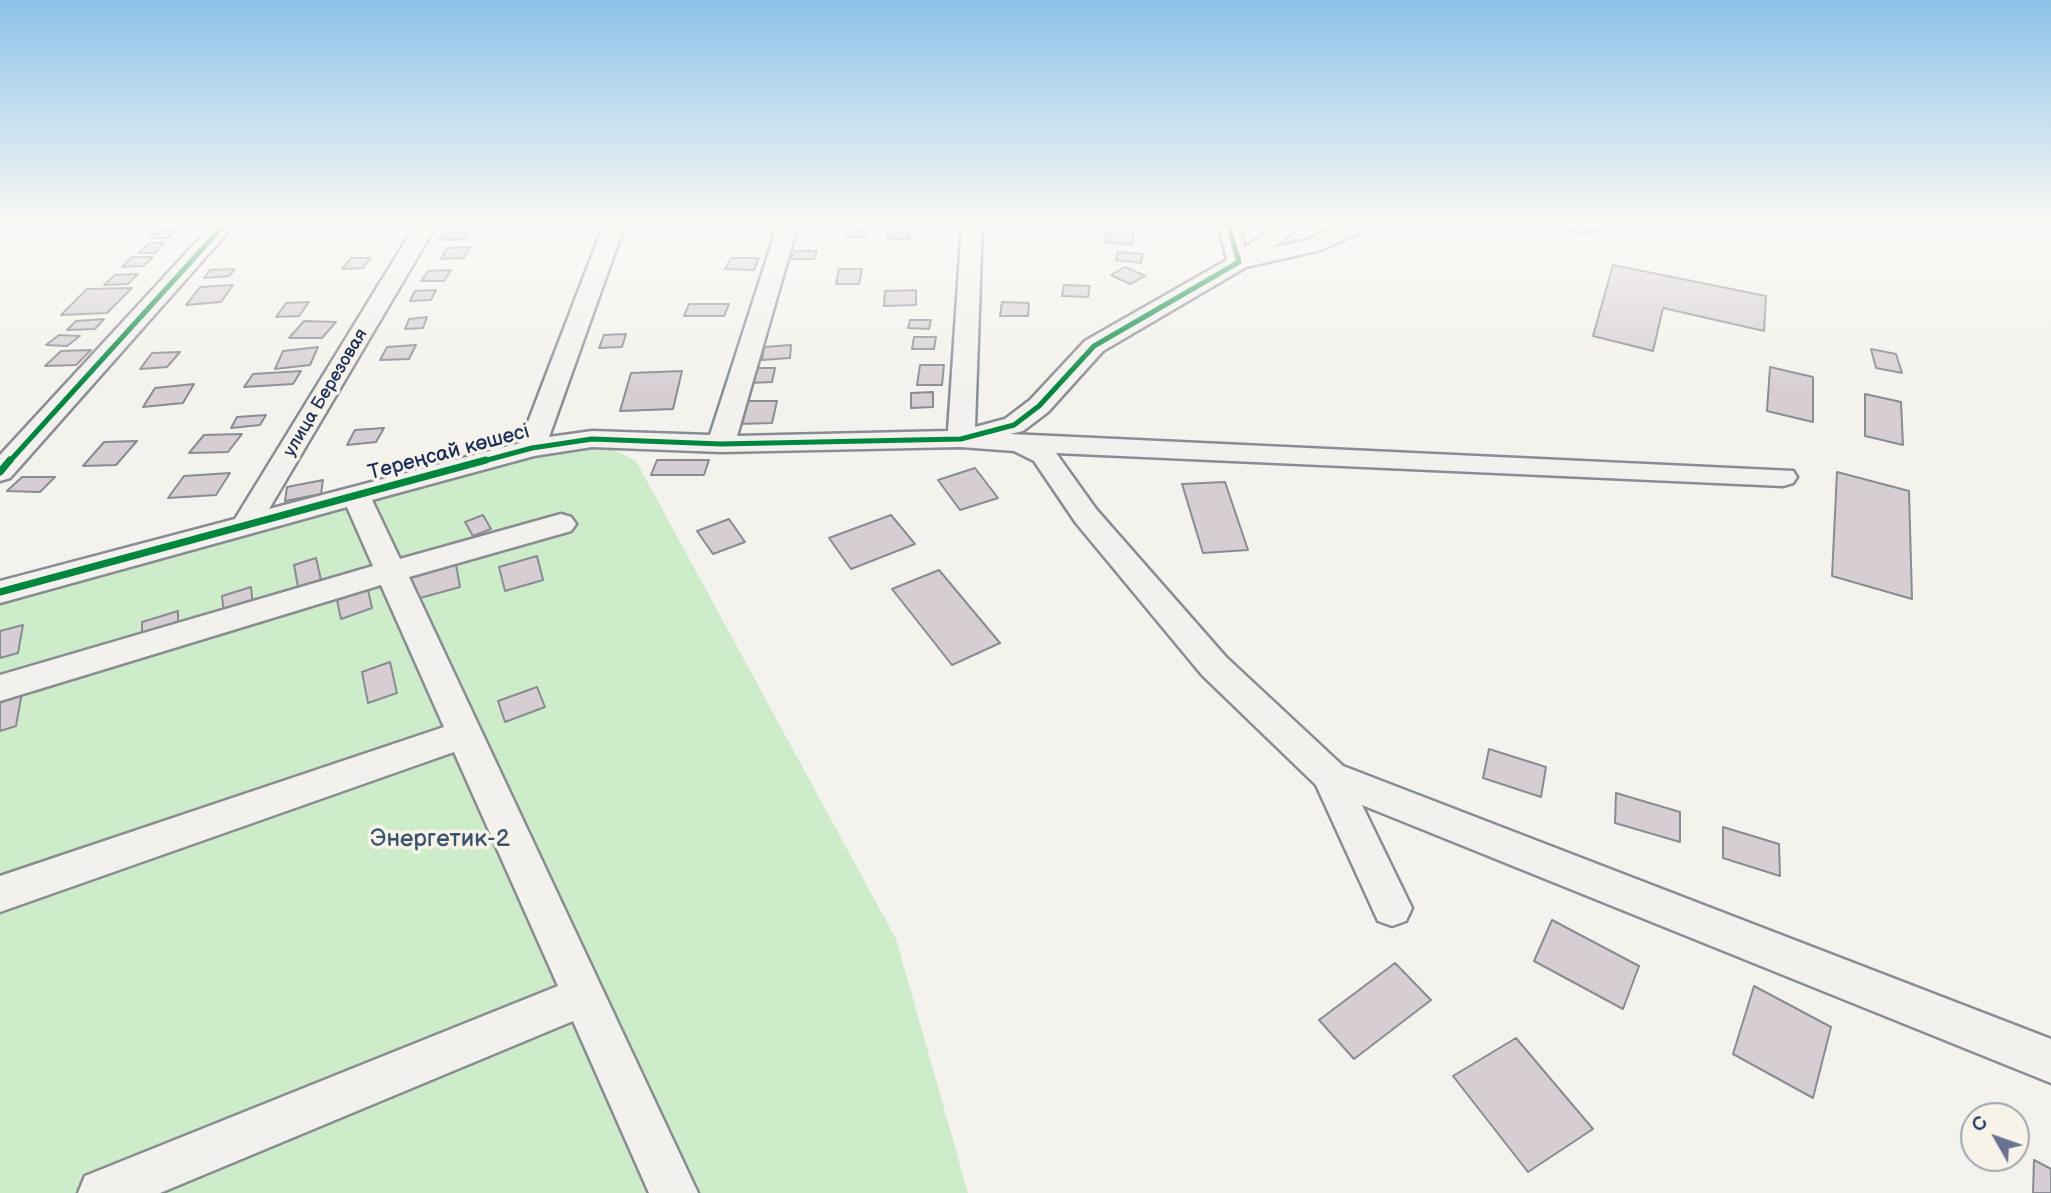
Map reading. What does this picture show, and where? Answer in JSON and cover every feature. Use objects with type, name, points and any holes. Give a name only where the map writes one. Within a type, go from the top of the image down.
[{"type":"street","points":[[0,472],[174,280]]},
{"type":"street","name":"улица Березовая","points":[[246,526],[394,280]]},
{"type":"street","points":[[532,448],[594,280]]},
{"type":"street","points":[[721,444],[771,280]]},
{"type":"street","points":[[961,439],[969,280]]},
{"type":"street","points":[[961,439],[1014,425],[1046,400],[1094,346],[1208,280]]},
{"type":"street","name":"Тереңсай көшесі","points":[[0,592],[532,448],[592,439],[721,444],[961,439]]},
{"type":"street","points":[[961,439],[1783,477]]},
{"type":"street","points":[[1019,443],[1044,455],[1086,516],[1214,666],[1330,776],[1392,908]]},
{"type":"street","points":[[356,496],[674,1193]]},
{"type":"street","points":[[0,688],[561,524]]},
{"type":"street","points":[[0,894],[464,734]]},
{"type":"street","points":[[1330,776],[2051,1061]]},
{"type":"street","points":[[102,1193],[583,996]]},
{"type":"green space","name":"Энергетик-2","points":[[592,439],[636,461],[896,939],[968,1193],[0,1193],[0,592]]},
{"type":"building","points":[[110,280],[132,280],[128,284],[104,285]]},
{"type":"building","points":[[837,280],[860,280],[859,284],[836,284]]},
{"type":"building","points":[[1121,280],[1138,280],[1130,284]]},
{"type":"building","points":[[1609,280],[1685,280],[1766,296],[1764,331],[1663,308],[1653,351],[1593,336]]},
{"type":"building","points":[[233,285],[221,302],[186,305],[200,287]]},
{"type":"building","points":[[1064,285],[1090,286],[1088,297],[1062,296]]},
{"type":"building","points":[[132,288],[107,313],[61,315],[87,289]]},
{"type":"building","points":[[436,290],[431,300],[410,301],[415,291]]},
{"type":"building","points":[[916,290],[916,305],[884,306],[885,291]]},
{"type":"building","points":[[309,302],[299,316],[276,317],[286,303]]},
{"type":"building","points":[[1002,302],[1029,303],[1028,316],[1000,316]]},
{"type":"building","points":[[689,304],[729,304],[724,316],[684,316]]},
{"type":"building","points":[[427,317],[423,328],[405,329],[409,319]]},
{"type":"building","points":[[104,319],[95,329],[67,330],[76,321]]},
{"type":"building","points":[[910,320],[931,320],[929,329],[908,328]]},
{"type":"building","points":[[304,321],[336,322],[322,338],[289,338]]},
{"type":"building","points":[[626,334],[622,347],[599,348],[604,335]]},
{"type":"building","points":[[59,335],[80,336],[67,346],[46,345]]},
{"type":"building","points":[[914,337],[936,337],[934,349],[912,349]]},
{"type":"building","points":[[416,345],[409,359],[380,360],[387,347]]},
{"type":"building","points":[[791,345],[790,358],[762,360],[764,347]]},
{"type":"building","points":[[318,347],[310,365],[275,369],[283,351]]},
{"type":"building","points":[[1871,349],[1896,354],[1902,373],[1876,368]]},
{"type":"building","points":[[91,350],[76,365],[45,366],[61,351]]},
{"type":"building","points":[[180,352],[167,367],[140,369],[152,353]]},
{"type":"building","points":[[920,365],[944,365],[942,385],[917,385]]},
{"type":"building","points":[[1770,367],[1813,377],[1813,422],[1767,411]]},
{"type":"building","points":[[752,368],[775,368],[772,382],[749,383]]},
{"type":"building","points":[[301,371],[293,384],[244,387],[253,374]]},
{"type":"building","points":[[682,371],[673,409],[620,411],[631,373]]},
{"type":"building","points":[[194,384],[183,403],[143,407],[155,388]]},
{"type":"building","points":[[933,392],[933,407],[911,408],[911,393]]},
{"type":"building","points":[[1865,394],[1901,402],[1903,445],[1865,436]]},
{"type":"building","points":[[745,401],[777,401],[772,423],[739,424]]},
{"type":"building","points":[[266,415],[260,425],[231,428],[237,417]]},
{"type":"building","points":[[384,428],[376,442],[347,445],[355,430]]},
{"type":"building","points":[[242,434],[228,452],[189,453],[204,435]]},
{"type":"building","points":[[137,441],[116,465],[83,466],[104,442]]},
{"type":"building","points":[[657,460],[709,460],[704,475],[651,475]]},
{"type":"building","points":[[975,468],[998,498],[960,510],[938,480]]},
{"type":"building","points":[[1837,472],[1909,491],[1912,599],[1832,576]]},
{"type":"building","points":[[230,473],[216,495],[168,498],[184,476]]},
{"type":"building","points":[[22,477],[55,477],[40,492],[7,491]]},
{"type":"building","points":[[323,480],[321,494],[285,501],[287,487]]},
{"type":"building","points":[[1225,482],[1248,550],[1203,553],[1182,484]]},
{"type":"building","points":[[483,515],[491,529],[473,536],[465,522]]},
{"type":"building","points":[[891,515],[915,544],[851,569],[829,538]]},
{"type":"building","points":[[729,519],[745,542],[713,554],[697,531]]},
{"type":"building","points":[[537,556],[543,580],[505,591],[499,567]]},
{"type":"building","points":[[316,558],[321,580],[298,587],[294,565]]},
{"type":"building","points":[[456,564],[460,587],[413,600],[410,576]]},
{"type":"building","points":[[939,570],[1000,643],[952,665],[892,589]]},
{"type":"building","points":[[251,587],[253,606],[224,615],[222,596]]},
{"type":"building","points":[[368,590],[372,608],[341,619],[337,600]]},
{"type":"building","points":[[178,611],[178,626],[142,637],[142,622]]},
{"type":"building","points":[[23,625],[18,653],[0,658],[0,631]]},
{"type":"building","points":[[390,662],[397,693],[368,703],[362,672]]},
{"type":"building","points":[[537,687],[545,707],[505,722],[498,701]]},
{"type":"building","points":[[22,692],[16,726],[0,731],[0,699]]},
{"type":"building","points":[[1489,749],[1546,767],[1541,797],[1483,778]]},
{"type":"building","points":[[1616,793],[1680,812],[1680,842],[1615,823]]},
{"type":"building","points":[[1723,827],[1779,844],[1780,876],[1723,858]]},
{"type":"building","points":[[1552,920],[1639,966],[1623,1009],[1534,961]]},
{"type":"building","points":[[1395,963],[1431,1000],[1354,1059],[1319,1020]]},
{"type":"building","points":[[1754,986],[1831,1027],[1813,1098],[1733,1054]]},
{"type":"building","points":[[1516,1038],[1593,1129],[1528,1172],[1453,1076]]},
{"type":"building","points":[[2034,1160],[2051,1169],[2051,1193],[2033,1193]]},
{"type":"cycle path","points":[[0,472],[174,280]]},
{"type":"cycle path","points":[[0,592],[532,448],[592,439],[721,444],[961,439],[1014,425],[1039,406],[1094,346],[1208,280]]}]
